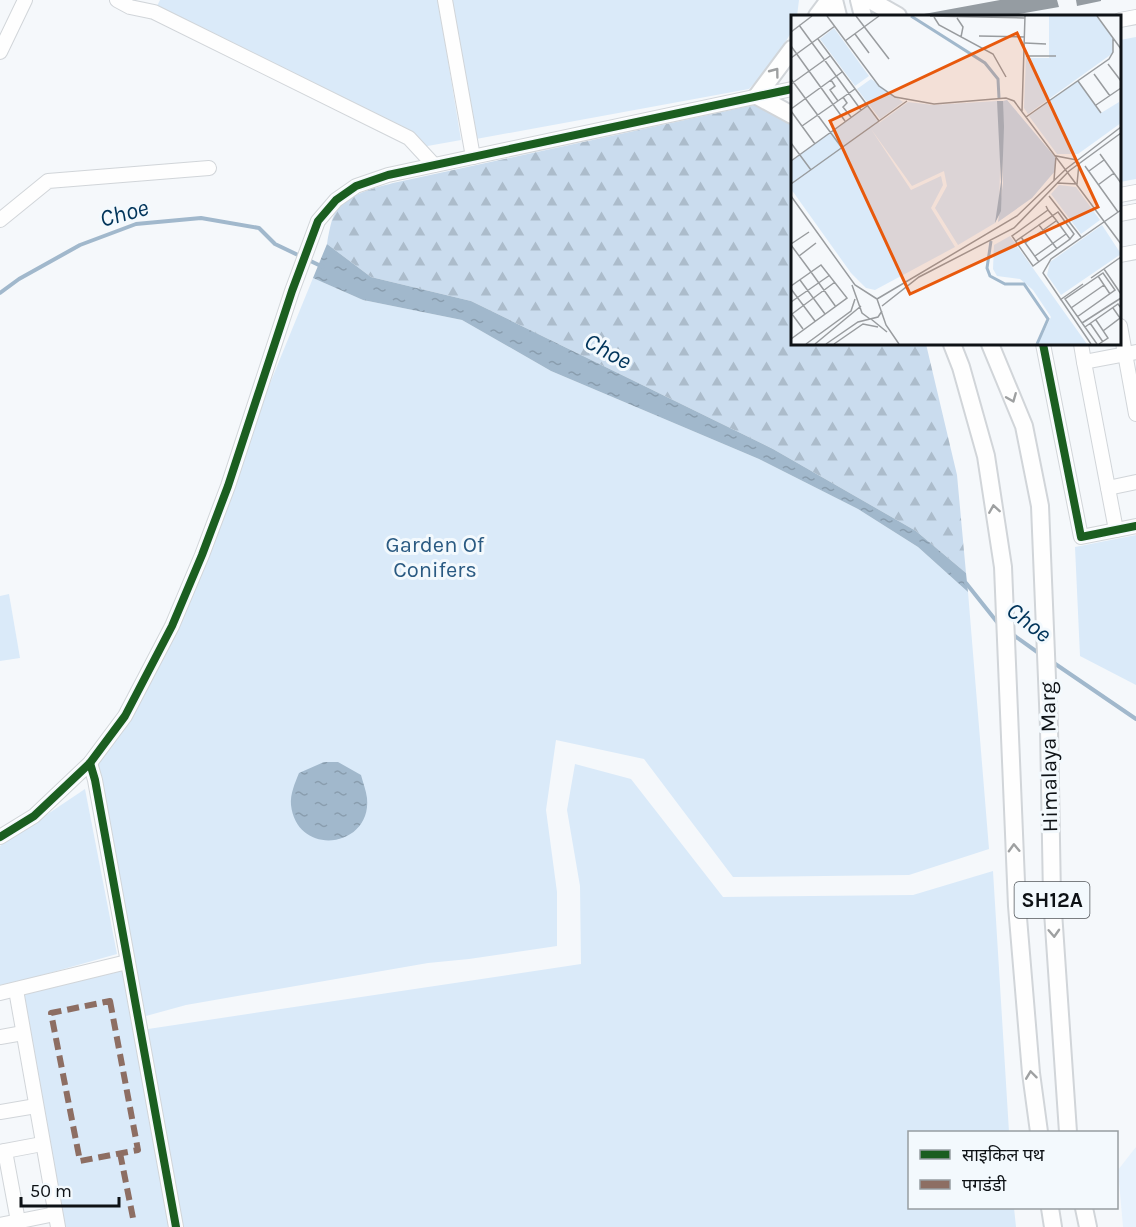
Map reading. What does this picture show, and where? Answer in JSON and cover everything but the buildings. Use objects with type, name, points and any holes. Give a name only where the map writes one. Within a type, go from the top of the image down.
[{"type":"main road","points":[[818,15],[829,0]]},
{"type":"main road","points":[[834,0],[838,15]]},
{"type":"main road","points":[[859,0],[863,15]]},
{"type":"main road","points":[[870,0],[896,15]]},
{"type":"main road","points":[[791,50],[757,96],[791,114]]},
{"type":"main road","name":"Himalaya Marg","points":[[952,345],[961,367],[986,456],[1003,567],[1017,906],[1031,1073],[1039,1131]]},
{"type":"main road","name":"Himalaya Marg","points":[[990,345],[1024,426],[1040,506],[1049,728],[1052,897],[1062,1071],[1068,1131]]},
{"type":"main road","points":[[1050,1209],[1053,1227]]},
{"type":"main road","points":[[1084,1209],[1088,1227]]},
{"type":"street","points":[[0,52],[25,0]]},
{"type":"street","points":[[117,0],[130,7],[149,5],[154,12],[410,138],[434,165]]},
{"type":"street","points":[[445,0],[473,157]]},
{"type":"street","points":[[1121,20],[1136,16]]},
{"type":"street","points":[[0,837],[34,816],[90,763],[125,716],[172,626],[202,555],[228,486],[292,291],[318,221],[336,200],[356,186],[388,175],[791,89]]},
{"type":"street","points":[[0,220],[48,181],[208,168]]},
{"type":"street","points":[[1121,195],[1136,192]]},
{"type":"street","points":[[1121,214],[1136,211]]},
{"type":"street","points":[[1121,255],[1136,252]]},
{"type":"street","points":[[1121,331],[1130,353],[1136,414]]},
{"type":"street","points":[[1043,345],[1081,537],[1136,526]]},
{"type":"street","points":[[1081,345],[1116,530]]},
{"type":"street","points":[[1084,362],[1130,353]]},
{"type":"street","points":[[1108,488],[1136,482]]},
{"type":"street","points":[[90,763],[95,780],[176,1227]]},
{"type":"street","points":[[0,993],[127,962]]},
{"type":"street","points":[[0,1225],[18,1221],[57,1221],[16,990]]},
{"type":"street","points":[[0,1037],[23,1033]]},
{"type":"street","points":[[0,1112],[36,1106]]},
{"type":"street","points":[[18,1221],[6,1189],[2,1152],[42,1144]]},
{"type":"shaded area","points":[[1136,1147],[1136,1227],[1123,1227],[1118,1170]]},
{"type":"green space","points":[[160,0],[438,0],[461,140],[422,147],[154,12]]},
{"type":"green space","points":[[450,0],[799,0],[797,15],[791,15],[791,33],[771,66],[749,89],[476,139]]},
{"type":"green space","points":[[1136,37],[1136,179],[1121,182],[1121,40]]},
{"type":"green space","points":[[759,104],[791,118],[791,345],[926,345],[957,475],[966,573],[916,531],[773,449],[471,301],[371,277],[327,244],[332,220],[336,211],[349,199],[393,183]]},
{"type":"green space","name":"Garden Of Conifers","points":[[313,278],[363,300],[462,320],[551,371],[759,459],[858,509],[918,547],[968,592],[989,849],[909,875],[733,877],[644,759],[556,740],[546,810],[557,892],[557,946],[428,963],[186,1005],[146,1016],[148,1029],[581,964],[580,886],[567,810],[575,764],[631,779],[723,897],[913,895],[993,871],[1009,1131],[908,1131],[908,1209],[1014,1209],[1016,1227],[64,1227],[18,988],[136,965],[96,758],[142,697]]},
{"type":"green space","points":[[1136,535],[1136,685],[1080,656],[1075,547]]},
{"type":"green space","points":[[9,594],[20,658],[0,661],[0,596]]},
{"type":"green space","points":[[85,789],[117,954],[0,985],[0,846]]},
{"type":"water","points":[[327,244],[371,277],[471,301],[773,449],[916,531],[966,573],[968,592],[918,547],[858,509],[759,459],[551,371],[462,320],[363,300],[313,278]]},
{"type":"water","points":[[324,762],[338,762],[361,775],[367,798],[365,815],[358,828],[347,836],[333,840],[319,839],[306,833],[296,822],[291,805],[292,793],[299,773]]},
{"type":"waterway","name":"Choe","points":[[0,293],[19,279],[80,245],[136,224],[201,218],[259,228],[275,244],[323,267]]},
{"type":"waterway","name":"Choe","points":[[966,583],[1001,627]]},
{"type":"waterway","name":"Choe","points":[[1012,634],[1040,654]]},
{"type":"waterway","name":"Choe","points":[[1051,661],[1136,719]]},
{"type":"marked path","points":[[110,1001],[138,1150],[80,1161],[51,1013],[110,1001]]},
{"type":"marked path","points":[[120,1153],[134,1223]]},
{"type":"cycle path","points":[[0,837],[34,816],[90,763],[125,716],[172,626],[202,555],[228,486],[292,291],[318,221],[336,200],[356,186],[388,175],[791,89]]},
{"type":"cycle path","points":[[1043,345],[1081,537],[1136,526]]},
{"type":"cycle path","points":[[90,763],[95,780],[176,1227]]}]
